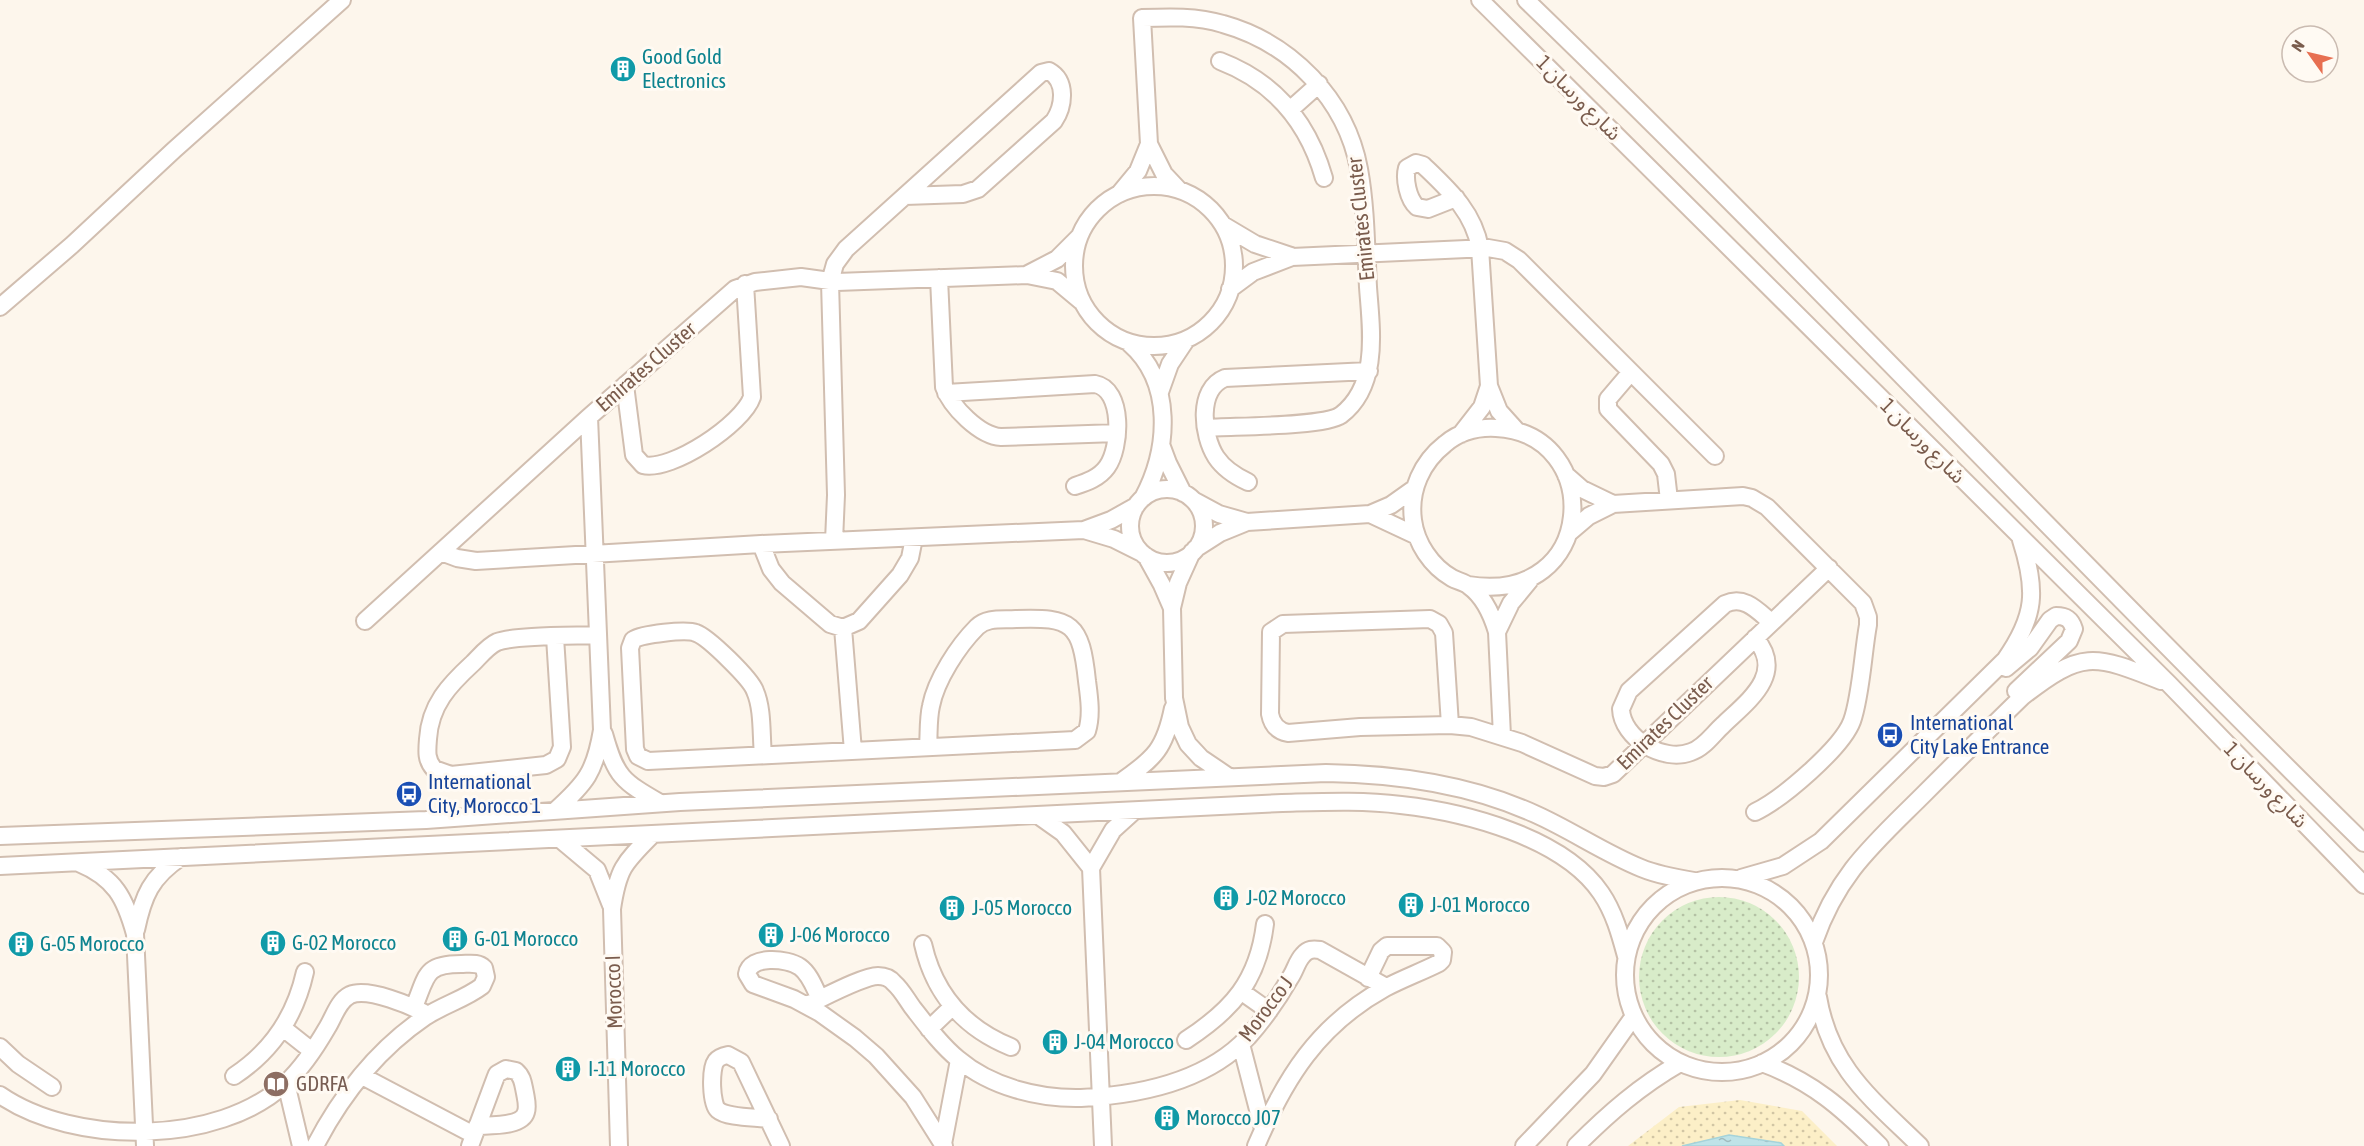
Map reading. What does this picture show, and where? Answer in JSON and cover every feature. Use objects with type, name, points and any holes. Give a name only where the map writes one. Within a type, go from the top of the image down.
[{"type":"street","points":[[0,307],[72,245],[174,150],[342,0]]},
{"type":"street","name":"شارع ورسان 1","points":[[1480,0],[2169,684],[2364,885]]},
{"type":"street","name":"شارع ورسان 1","points":[[1526,0],[1791,264],[2213,695],[2364,843]]},
{"type":"street","name":"Emirates Cluster","points":[[1149,144],[1142,18],[1201,20],[1243,30],[1284,53],[1319,84],[1340,116],[1359,170],[1366,254],[1369,371]]},
{"type":"street","points":[[1220,61],[1260,82],[1291,109],[1311,142],[1324,178]]},
{"type":"street","points":[[834,541],[836,495],[830,282],[835,264],[846,249],[1041,73],[1049,71],[1055,76],[1063,98],[1062,106],[1054,121],[978,189],[963,194],[905,196]]},
{"type":"street","points":[[1291,109],[1319,84]]},
{"type":"street","points":[[1149,144],[1164,174],[1179,190]]},
{"type":"street","points":[[1119,195],[1138,171],[1149,144]]},
{"type":"street","name":"Emirates Cluster","points":[[555,811],[574,794],[588,776],[598,756],[602,730],[589,417],[735,289],[745,284],[801,277],[830,282],[1027,274],[1057,281],[1081,301],[1100,327],[1128,342],[1157,346],[1186,339],[1201,331],[1214,319],[1224,305],[1230,289],[1233,255],[1222,224],[1210,209],[1196,198],[1179,190],[1159,186],[1138,188],[1119,195],[1096,212],[1080,236],[1057,259],[1027,274]]},
{"type":"street","points":[[1456,198],[1475,226],[1480,248],[1489,386],[1499,411],[1517,431]]},
{"type":"street","points":[[1222,224],[1255,244],[1292,257]]},
{"type":"street","name":"Emirates Cluster","points":[[1080,236],[1075,252],[1074,268],[1081,301]]},
{"type":"street","points":[[1230,289],[1259,268],[1292,257],[1497,249],[1512,255],[1714,456]]},
{"type":"street","points":[[939,278],[942,381],[953,404],[978,428],[995,437],[1117,433]]},
{"type":"street","points":[[625,385],[634,455],[643,465],[669,463],[682,458],[724,429],[747,408],[752,398],[745,284]]},
{"type":"street","points":[[1160,392],[1170,364],[1186,339]]},
{"type":"street","points":[[1128,342],[1149,364],[1160,392],[1162,447],[1155,473],[1132,515],[1132,536],[1162,585],[1172,608]]},
{"type":"street","points":[[1207,428],[1331,420],[1348,408],[1369,371]]},
{"type":"street","points":[[1248,482],[1223,467],[1209,442],[1207,394],[1214,384],[1225,378],[1369,371]]},
{"type":"street","points":[[1631,372],[1608,399],[1608,409],[1661,464],[1666,474],[1669,500]]},
{"type":"street","points":[[946,393],[1100,385],[1109,391],[1114,400],[1116,445],[1106,468],[1087,483],[1075,486]]},
{"type":"street","points":[[1489,386],[1482,407],[1461,434],[1436,451],[1426,463],[1415,488],[1413,520],[1417,536],[1425,552],[1437,567],[1452,578],[1468,585],[1490,589],[1511,587],[1531,579]]},
{"type":"street","points":[[365,621],[589,417]]},
{"type":"street","points":[[1461,434],[1489,428],[1517,431],[1546,448],[1566,474],[1582,489],[1613,504]]},
{"type":"street","points":[[1162,447],[1168,463],[1188,496],[1201,511],[1204,524],[1202,537],[1178,583],[1172,608],[1174,698],[1180,727],[1188,744],[1201,758],[1229,777]]},
{"type":"street","points":[[1497,632],[1511,603],[1531,579],[1547,567],[1560,551],[1569,533],[1573,503],[1566,474]]},
{"type":"street","points":[[1084,530],[1114,539],[1165,563],[1184,558],[1220,533],[1247,522],[1370,514],[1391,505],[1415,488]]},
{"type":"street","points":[[441,552],[457,558],[476,561],[761,544],[1084,530],[1111,520],[1162,489],[1188,496],[1219,514],[1247,522]]},
{"type":"street","points":[[1569,533],[1589,516],[1613,504],[1743,496],[1752,498],[1767,507],[1863,603],[1868,617],[1852,720],[1843,737],[1795,786],[1779,799],[1755,812]]},
{"type":"street","points":[[1370,514],[1417,536]]},
{"type":"street","points":[[1740,879],[1783,866],[1821,841],[1985,679],[2013,648],[2030,610],[2032,581],[2019,536]]},
{"type":"street","points":[[761,544],[766,561],[782,583],[830,624],[843,628],[859,621],[900,575],[910,558],[914,538]]},
{"type":"street","name":"Emirates Cluster","points":[[1450,725],[1444,633],[1435,621],[1283,624],[1271,632],[1270,714],[1273,724],[1279,730],[1288,733],[1360,727],[1450,725],[1478,729],[1547,753],[1599,777],[1612,774],[1829,568]]},
{"type":"street","points":[[1468,585],[1483,602],[1497,632],[1502,736]]},
{"type":"street","points":[[1755,638],[1761,645],[1767,662],[1761,685],[1699,748],[1690,753],[1672,754],[1643,743],[1626,728],[1621,715],[1622,702],[1629,691],[1725,604],[1735,601],[1746,603],[1771,622]]},
{"type":"street","points":[[1985,679],[2020,658],[2056,616],[2062,616],[2072,623],[2074,629],[2069,640],[2023,682],[1987,731]]},
{"type":"street","points":[[763,755],[759,708],[754,688],[747,677],[707,639],[697,633],[684,632],[640,637],[633,640],[630,648],[635,749],[638,756],[648,761],[1075,740],[1088,731],[1089,711],[1082,645],[1077,634],[1061,622],[1048,618],[989,620],[977,627],[939,682],[931,706],[928,747]]},
{"type":"street","points":[[843,628],[853,751]]},
{"type":"street","points":[[555,637],[562,747],[557,759],[546,765],[450,775],[434,769],[427,754],[431,718],[441,696],[497,642],[555,637],[598,635]]},
{"type":"street","points":[[1814,942],[1828,905],[1850,871],[1987,731],[2049,675],[2074,663],[2110,662],[2169,684]]},
{"type":"street","points":[[1121,782],[1148,763],[1161,748],[1169,729],[1174,698]]},
{"type":"street","name":"Emirates Cluster","points":[[602,730],[611,759],[622,778],[630,786],[661,803]]},
{"type":"street","points":[[0,836],[426,820],[661,803],[1326,772],[1361,773],[1431,782],[1465,790],[1521,808],[1564,827],[1642,868],[1694,881]]},
{"type":"street","points":[[0,866],[1282,803],[1358,802],[1431,810],[1481,822],[1549,849],[1577,867],[1601,892],[1611,909],[1626,956],[1626,993],[1634,1016],[1648,1039],[1680,1063],[1693,1068],[1721,1072],[1762,1064],[1784,1050],[1797,1035],[1808,1019],[1817,994],[1819,977],[1814,942],[1805,923],[1775,892],[1756,883],[1740,879],[1725,877],[1694,881],[1680,887],[1655,904],[1637,928],[1626,956]]},
{"type":"street","points":[[1103,1146],[1091,868],[1105,842],[1134,810]]},
{"type":"street","points":[[1039,816],[1063,833],[1091,868]]},
{"type":"street","points":[[370,847],[366,838],[371,833],[410,828],[426,820]]},
{"type":"street","name":"Morocco I","points":[[619,1146],[612,909],[615,885],[621,870],[630,857],[653,834]]},
{"type":"street","name":"Morocco I","points":[[560,839],[597,870],[612,909]]},
{"type":"street","points":[[135,934],[143,900],[148,890],[163,871],[181,857]]},
{"type":"street","points":[[78,863],[99,873],[117,890],[129,910],[135,934],[145,1139]]},
{"type":"street","points":[[1186,1040],[1216,1018],[1242,992],[1256,965],[1265,924]]},
{"type":"street","points":[[923,944],[930,971],[952,1007],[973,1027],[1011,1047]]},
{"type":"street","points":[[1256,1146],[1289,1077],[1312,1046],[1340,1019],[1386,987],[1439,963],[1443,956],[1441,948],[1437,946],[1387,946],[1381,951],[1368,978]]},
{"type":"street","name":"Morocco J","points":[[944,1145],[913,1097],[876,1056],[814,1002],[872,976],[885,977],[896,984],[929,1029],[959,1060],[991,1079],[1026,1092],[1063,1098],[1147,1090],[1178,1081],[1207,1068],[1241,1044],[1269,1011],[1303,955],[1311,950],[1320,950],[1386,987]]},
{"type":"street","points":[[234,1076],[266,1050],[283,1028],[297,1003],[305,972]]},
{"type":"street","points":[[1242,992],[1269,1011]]},
{"type":"street","points":[[1,1099],[40,1117],[81,1130],[123,1134],[145,1139],[166,1132],[209,1124],[250,1108],[286,1083],[312,1051],[339,1005],[353,994],[393,999],[421,1011],[362,1076],[336,1110],[315,1146]]},
{"type":"street","points":[[1817,994],[1826,1030],[1842,1064],[1865,1092],[1920,1146]]},
{"type":"street","points":[[929,1029],[952,1007]]},
{"type":"street","points":[[1524,1146],[1593,1074],[1634,1016]]},
{"type":"street","points":[[283,1028],[312,1051]]},
{"type":"street","points":[[1241,1044],[1263,1129]]},
{"type":"street","points":[[0,1047],[18,1064],[52,1087]]},
{"type":"street","points":[[944,1145],[959,1060]]},
{"type":"street","points":[[1576,1146],[1628,1097],[1680,1063]]},
{"type":"street","points":[[1762,1064],[1790,1074],[1816,1089],[1848,1114],[1880,1146]]},
{"type":"street","points":[[362,1076],[474,1136]]},
{"type":"street","points":[[286,1083],[301,1146]]},
{"type":"street","points":[[769,1119],[781,1146]]},
{"type":"green space","points":[[1719,897],[1750,903],[1776,920],[1793,946],[1799,977],[1793,1008],[1776,1034],[1750,1051],[1719,1057],[1688,1051],[1662,1034],[1645,1008],[1639,977],[1645,946],[1662,920],[1688,903]]},
{"type":"sand","points":[[1740,1100],[1802,1111],[1837,1146],[1628,1146],[1679,1107]]},
{"type":"water","points":[[1729,1135],[1781,1143],[1784,1146],[1682,1146]]},
{"type":"place","name":"Good Gold Electronics","points":[[623,69]]},
{"type":"place","name":"International City Lake Entrance","points":[[1890,735]]},
{"type":"place","name":"International City, Morocco 1","points":[[409,794]]},
{"type":"place","name":"J-02 Morocco","points":[[1226,898]]},
{"type":"place","name":"J-01 Morocco","points":[[1411,905]]},
{"type":"place","name":"J-05 Morocco","points":[[952,908]]},
{"type":"place","name":"J-06 Morocco","points":[[771,935]]},
{"type":"place","name":"G-01 Morocco","points":[[455,939]]},
{"type":"place","name":"G-02 Morocco","points":[[273,943]]},
{"type":"place","name":"G-05 Morocco","points":[[21,944]]},
{"type":"place","name":"J-04 Morocco","points":[[1055,1042]]},
{"type":"place","name":"I-11 Morocco","points":[[568,1069]]},
{"type":"place","name":"GDRFA","points":[[276,1084]]},
{"type":"place","name":"Morocco J07","points":[[1167,1118]]}]
